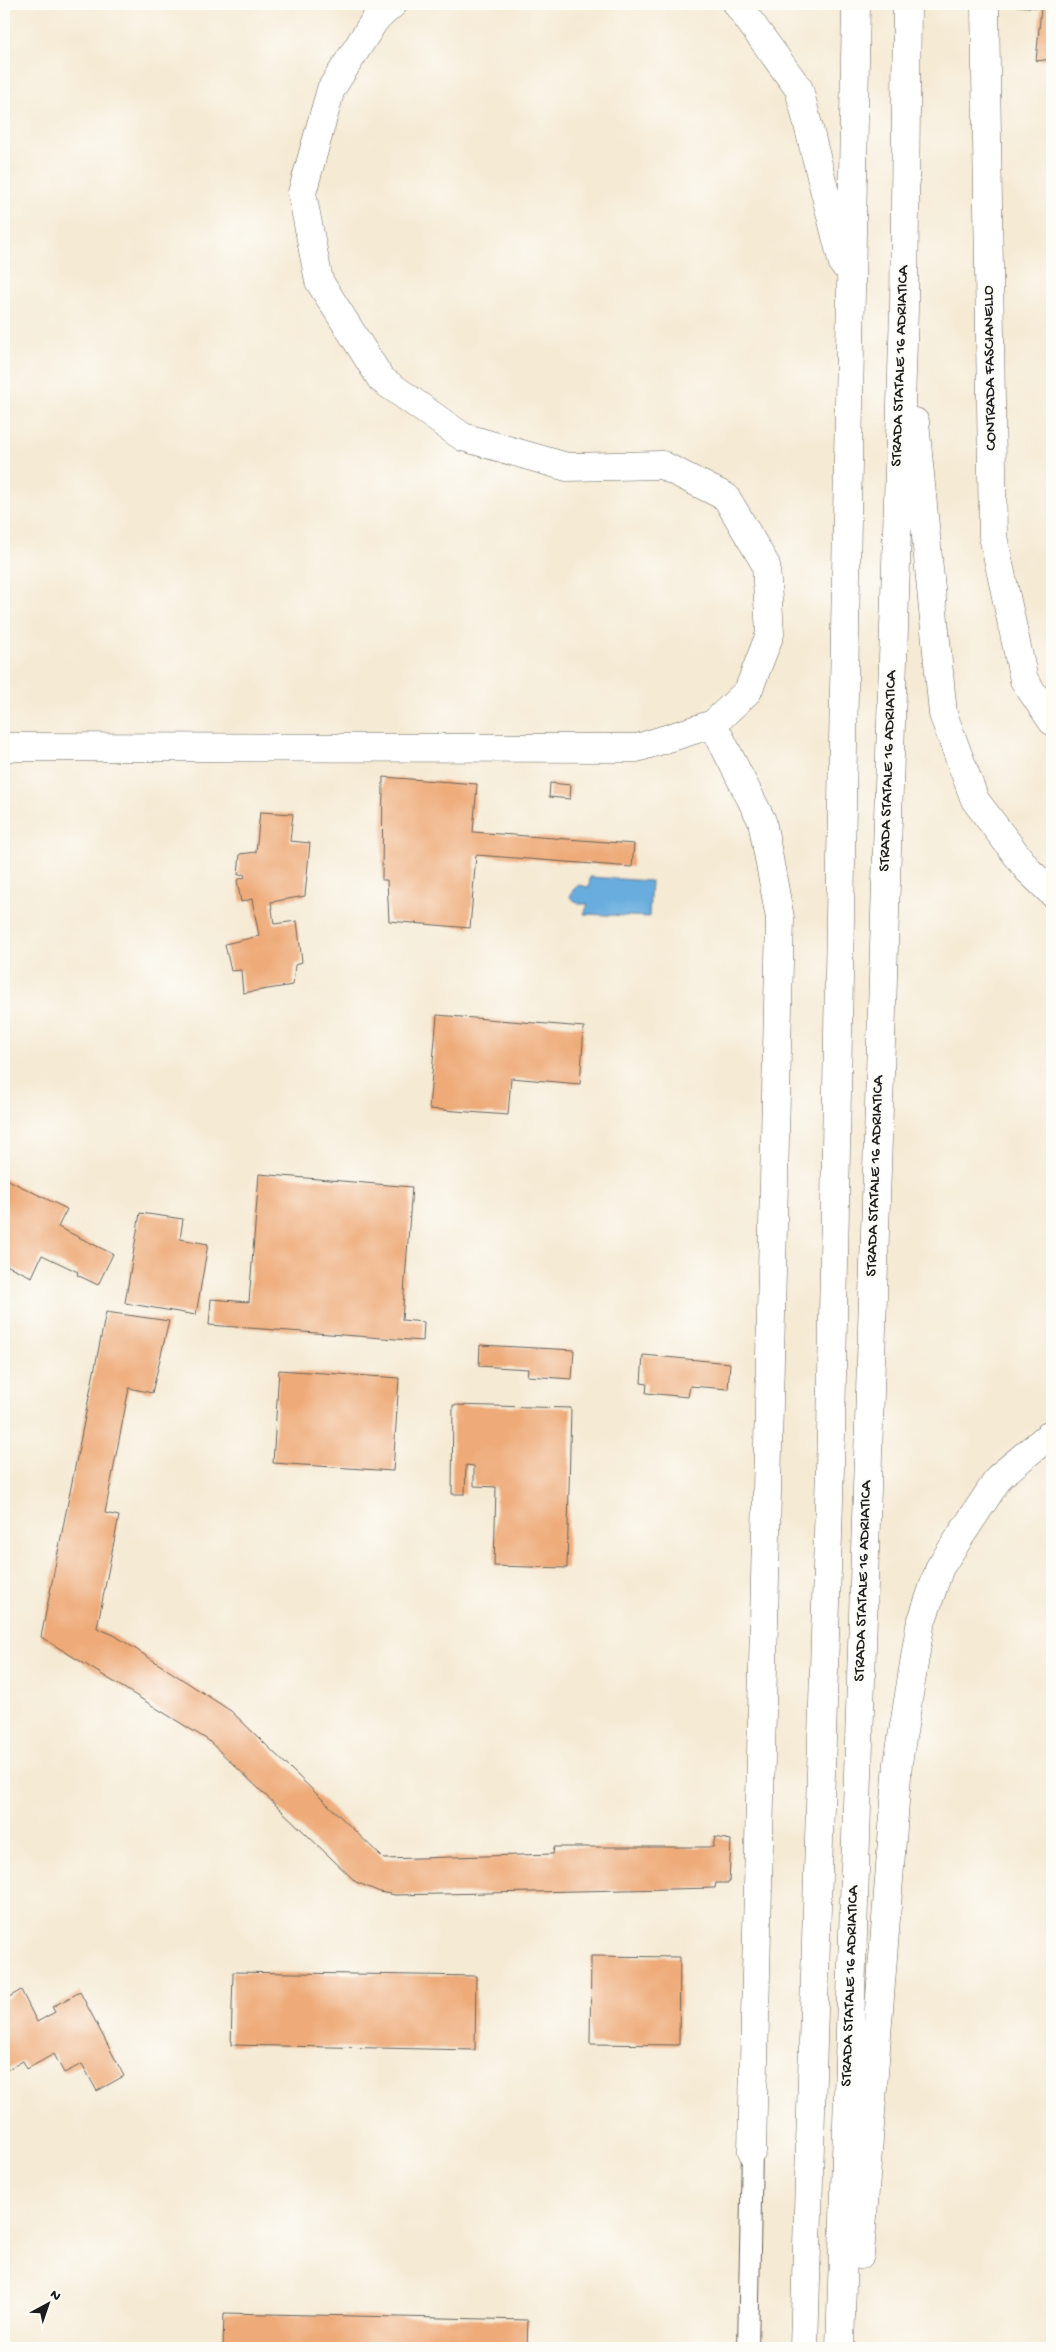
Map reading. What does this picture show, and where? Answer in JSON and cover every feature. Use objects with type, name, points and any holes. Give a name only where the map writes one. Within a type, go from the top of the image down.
[{"type":"main road","points":[[4,747],[637,748],[713,724],[748,691],[770,634],[766,565],[726,497],[662,465],[568,467],[463,437],[381,379],[320,281],[302,193],[331,90],[375,20],[393,4]]},
{"type":"main road","points":[[737,4],[799,89],[852,301]]},
{"type":"main road","points":[[804,2348],[831,1433],[856,4]]},
{"type":"main road","name":"STRADA STATALE 16 ADRIATICA","points":[[840,2348],[904,308],[907,4]]},
{"type":"main road","name":"CONTRADA FASCIANELLO","points":[[985,4],[993,536],[1024,680],[1052,720]]},
{"type":"main road","points":[[904,308],[943,714],[975,800],[1028,870],[1052,893]]},
{"type":"main road","points":[[713,724],[762,821],[780,918],[752,2151]]},
{"type":"main road","points":[[853,2348],[898,1764],[920,1626],[940,1567],[1000,1476],[1052,1433]]},
{"type":"lane","points":[[748,2348],[752,2151]]},
{"type":"water","points":[[590,877],[651,881],[649,917],[584,914],[588,904],[579,904],[570,897],[573,890],[579,885],[589,887]]},
{"type":"building","points":[[1016,4],[1052,4],[1052,59],[1036,61],[1041,8],[1016,6]]},
{"type":"building","points":[[383,777],[477,784],[473,832],[634,844],[632,867],[476,855],[470,928],[389,921],[387,880],[382,880]]},
{"type":"building","points":[[550,783],[571,785],[570,799],[549,797]]},
{"type":"building","points":[[260,812],[293,814],[290,841],[310,843],[305,896],[271,902],[274,924],[297,921],[302,962],[295,965],[293,985],[243,993],[241,970],[231,971],[225,944],[259,936],[252,899],[241,902],[237,880],[245,877],[244,874],[238,875],[240,854],[256,852]]},
{"type":"building","points":[[437,1015],[584,1027],[580,1084],[511,1078],[508,1115],[429,1109]]},
{"type":"building","points":[[259,1174],[412,1187],[402,1320],[424,1322],[423,1341],[209,1325],[211,1299],[249,1302]]},
{"type":"building","points":[[4,1178],[67,1209],[58,1227],[113,1254],[98,1285],[77,1275],[78,1272],[42,1255],[32,1277],[4,1264]]},
{"type":"building","points":[[140,1213],[183,1219],[180,1239],[208,1244],[196,1315],[125,1303]]},
{"type":"building","points":[[106,1312],[169,1321],[152,1393],[129,1388],[105,1513],[119,1516],[97,1628],[114,1635],[231,1711],[384,1859],[553,1854],[554,1847],[713,1847],[715,1837],[731,1840],[729,1883],[716,1883],[715,1888],[395,1895],[380,1892],[356,1882],[208,1740],[41,1637]]},
{"type":"building","points":[[480,1345],[574,1350],[572,1379],[527,1376],[528,1369],[479,1366]]},
{"type":"building","points":[[643,1355],[730,1363],[728,1389],[690,1386],[688,1397],[646,1393],[647,1384],[641,1383]]},
{"type":"building","points":[[279,1370],[399,1378],[393,1471],[273,1463]]},
{"type":"building","points":[[453,1405],[571,1408],[567,1568],[494,1566],[496,1487],[474,1486],[474,1466],[466,1465],[465,1494],[452,1494]]},
{"type":"building","points":[[591,1956],[680,1957],[679,2045],[590,2044]]},
{"type":"building","points":[[233,1972],[476,1976],[475,2050],[231,2045]]},
{"type":"building","points":[[21,1990],[37,2022],[55,2012],[52,2007],[80,1992],[124,2076],[97,2091],[82,2064],[64,2073],[54,2054],[27,2069],[23,2061],[5,2071],[4,2000]]},
{"type":"building","points":[[224,2313],[528,2320],[527,2348],[223,2348]]}]
